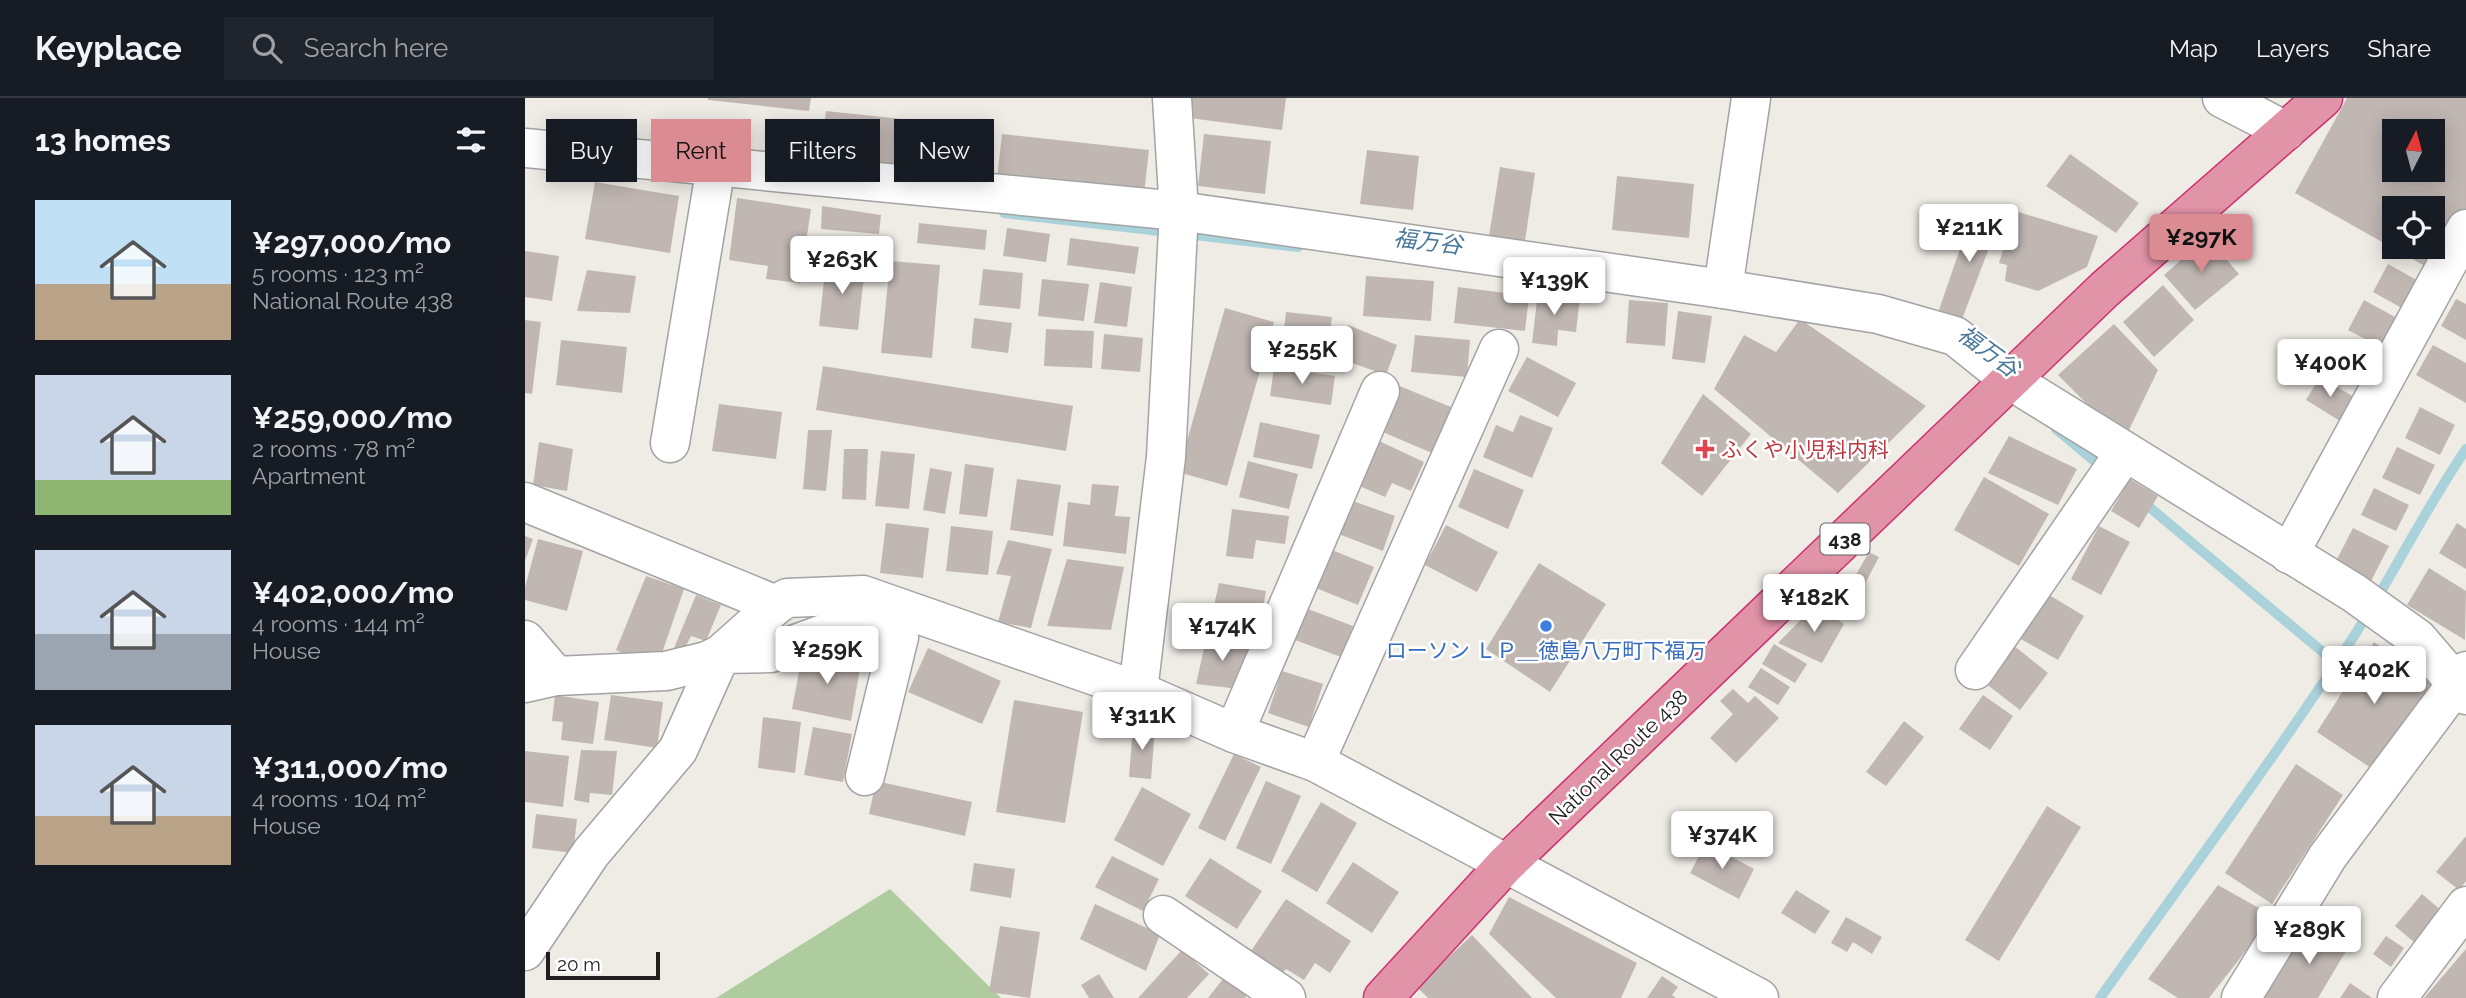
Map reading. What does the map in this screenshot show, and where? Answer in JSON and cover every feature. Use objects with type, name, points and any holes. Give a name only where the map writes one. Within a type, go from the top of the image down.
[{"type":"highway","name":"National Route 438","points":[[1383,998],[1505,865],[2105,289],[2323,98]]},
{"type":"street","points":[[1138,691],[1165,457],[1179,211],[1172,98]]},
{"type":"street","points":[[1723,289],[1751,98]]},
{"type":"street","points":[[2222,98],[2286,131]]},
{"type":"street","points":[[525,148],[651,160]]},
{"type":"street","points":[[751,169],[1179,211],[1723,289],[1878,314],[1955,337],[2010,380],[2354,593],[2418,639],[2463,684],[2329,856],[2241,998]]},
{"type":"street","points":[[670,443],[713,182]]},
{"type":"street","points":[[2289,554],[2466,229]]},
{"type":"street","points":[[1315,762],[1499,349]]},
{"type":"street","points":[[1234,733],[1381,391]]},
{"type":"street","points":[[1975,670],[2125,452]]},
{"type":"street","points":[[525,502],[776,605]]},
{"type":"street","points":[[525,640],[540,680],[666,671],[707,661],[721,654],[787,598],[863,595],[1138,691],[1234,733],[1315,762],[1759,998]]},
{"type":"street","points":[[721,654],[771,653],[834,630],[899,637],[865,776]]},
{"type":"street","points":[[525,951],[591,853],[678,750],[721,654]]},
{"type":"street","points":[[2397,998],[2466,906]]},
{"type":"street","points":[[1163,915],[1286,998]]},
{"type":"green space","points":[[890,889],[1001,998],[716,998]]},
{"type":"building","points":[[708,98],[811,98],[809,111]]},
{"type":"building","points":[[1192,98],[1286,98],[1282,130],[1189,118]]},
{"type":"building","points":[[2347,98],[2466,98],[2466,212],[2445,248],[2445,196],[2382,196],[2382,242],[2295,193]]},
{"type":"building","points":[[826,111],[902,119],[894,119],[894,168],[880,167],[880,119],[825,119]]},
{"type":"building","points":[[1002,134],[1149,150],[1144,195],[997,179]]},
{"type":"building","points":[[1204,134],[1271,141],[1265,194],[1198,186]]},
{"type":"building","points":[[1367,150],[1419,156],[1413,210],[1360,204]]},
{"type":"building","points":[[2070,154],[2139,203],[2116,233],[2046,186]]},
{"type":"building","points":[[1500,167],[1535,173],[1525,241],[1489,236]]},
{"type":"building","points":[[1617,176],[1694,184],[1689,238],[1612,230]]},
{"type":"building","points":[[595,182],[679,196],[670,253],[585,239]]},
{"type":"building","points":[[737,198],[811,209],[800,283],[766,279],[768,266],[729,260]]},
{"type":"building","points":[[822,206],[881,215],[879,234],[821,229]]},
{"type":"building","points":[[1973,211],[1999,222],[1962,319],[1939,310]]},
{"type":"building","points":[[2015,211],[2098,236],[2087,267],[2038,291],[2005,281],[2007,265],[1999,263]]},
{"type":"building","points":[[919,223],[987,230],[985,250],[917,243]]},
{"type":"building","points":[[1007,228],[1050,234],[1046,262],[1003,256]]},
{"type":"building","points":[[2207,237],[2239,274],[2195,310],[2164,275]]},
{"type":"building","points":[[1070,238],[1139,247],[1135,274],[1067,265]]},
{"type":"building","points":[[525,251],[559,256],[552,301],[525,297]]},
{"type":"building","points":[[2412,259],[2438,259],[2432,270]]},
{"type":"building","points":[[890,261],[940,265],[932,358],[881,353]]},
{"type":"building","points":[[826,262],[865,267],[858,330],[819,326]]},
{"type":"building","points":[[2388,264],[2422,283],[2407,311],[2373,292]]},
{"type":"building","points":[[983,269],[1023,273],[1020,309],[979,305]]},
{"type":"building","points":[[587,270],[636,276],[630,313],[577,311]]},
{"type":"building","points":[[1366,276],[1434,281],[1431,321],[1363,316]]},
{"type":"building","points":[[1042,279],[1089,284],[1084,321],[1038,316]]},
{"type":"building","points":[[1100,282],[1132,287],[1127,327],[1094,323]]},
{"type":"building","points":[[2163,285],[2194,320],[2154,357],[2123,322]]},
{"type":"building","points":[[1458,287],[1529,296],[1525,331],[1454,323]]},
{"type":"building","points":[[1538,292],[1580,297],[1576,332],[1558,330],[1557,346],[1532,343]]},
{"type":"building","points":[[2456,299],[2466,304],[2466,340],[2441,326]]},
{"type":"building","points":[[1629,300],[1668,303],[1665,346],[1626,343]]},
{"type":"building","points":[[2364,300],[2406,323],[2389,352],[2348,330]]},
{"type":"building","points":[[1225,308],[1274,322],[1227,486],[1178,472]]},
{"type":"building","points":[[1678,311],[1712,316],[1705,363],[1672,359]]},
{"type":"building","points":[[1286,312],[1332,317],[1327,361],[1281,356]]},
{"type":"building","points":[[974,318],[1012,323],[1008,353],[971,348]]},
{"type":"building","points":[[1800,319],[1926,406],[1838,493],[1714,389],[1744,335],[1776,352]]},
{"type":"building","points":[[525,320],[541,322],[532,394],[525,393]]},
{"type":"building","points":[[2114,324],[2158,370],[2126,436],[2106,423],[2058,375]]},
{"type":"building","points":[[1348,325],[1397,345],[1386,375],[1338,358]]},
{"type":"building","points":[[1046,329],[1094,331],[1092,368],[1044,366]]},
{"type":"building","points":[[1104,334],[1143,338],[1140,372],[1101,369]]},
{"type":"building","points":[[1415,335],[1470,340],[1467,377],[1411,372]]},
{"type":"building","points":[[561,340],[627,347],[622,393],[556,385]]},
{"type":"building","points":[[2433,345],[2466,363],[2466,403],[2416,375]]},
{"type":"building","points":[[1527,357],[1576,383],[1558,417],[1508,391]]},
{"type":"building","points":[[823,366],[1073,406],[1066,451],[816,410]]},
{"type":"building","points":[[1274,367],[1335,376],[1331,405],[1270,396]]},
{"type":"building","points":[[2320,377],[2354,397],[2340,421],[2306,400]]},
{"type":"building","points":[[1397,385],[1451,407],[1432,453],[1378,430]]},
{"type":"building","name":"ふくや小児科内科","points":[[1703,394],[1751,434],[1702,496],[1661,463]]},
{"type":"building","points":[[719,404],[782,412],[776,459],[712,451]]},
{"type":"building","points":[[2420,407],[2455,425],[2440,455],[2405,438]]},
{"type":"building","points":[[1520,415],[1553,428],[1532,478],[1483,457],[1496,425],[1513,432]]},
{"type":"building","points":[[1260,422],[1320,435],[1312,469],[1253,457]]},
{"type":"building","points":[[808,430],[832,430],[826,491],[803,489]]},
{"type":"building","points":[[2009,436],[2077,469],[2058,505],[1988,473]]},
{"type":"building","points":[[1377,440],[1424,462],[1411,491],[1392,483],[1385,497],[1357,485]]},
{"type":"building","points":[[539,442],[573,449],[567,491],[533,485]]},
{"type":"building","points":[[2397,447],[2435,465],[2420,495],[2382,478]]},
{"type":"building","points":[[844,449],[868,449],[866,500],[842,499]]},
{"type":"building","points":[[881,451],[915,454],[909,509],[875,506]]},
{"type":"building","points":[[1248,461],[1298,474],[1289,509],[1239,497]]},
{"type":"building","points":[[965,464],[994,468],[987,517],[959,514]]},
{"type":"building","points":[[930,468],[952,472],[945,514],[923,510]]},
{"type":"building","points":[[1474,469],[1524,490],[1508,529],[1458,507]]},
{"type":"building","points":[[1984,477],[2049,514],[2019,566],[1954,530]]},
{"type":"building","points":[[1017,479],[1061,485],[1053,536],[1010,530]]},
{"type":"building","points":[[2130,479],[2158,496],[2139,528],[2111,511]]},
{"type":"building","points":[[1092,484],[1119,486],[1115,516],[1130,517],[1126,554],[1063,546],[1068,502],[1090,505]]},
{"type":"building","points":[[2374,488],[2409,505],[2396,531],[2361,515]]},
{"type":"building","points":[[1350,500],[1395,516],[1383,551],[1336,533]]},
{"type":"building","points":[[1232,509],[1289,516],[1285,544],[1256,540],[1253,559],[1226,556]]},
{"type":"building","points":[[886,523],[929,528],[923,578],[880,573]]},
{"type":"building","points":[[2457,523],[2466,529],[2466,569],[2439,553]]},
{"type":"building","points":[[1446,525],[1498,552],[1477,592],[1425,565]]},
{"type":"building","points":[[951,526],[993,531],[988,575],[946,571]]},
{"type":"building","points":[[2099,526],[2130,542],[2101,595],[2071,579]]},
{"type":"building","points":[[2353,528],[2389,546],[2371,581],[2335,563]]},
{"type":"building","points":[[525,536],[533,539],[525,561]]},
{"type":"building","points":[[538,539],[583,551],[567,611],[525,600],[525,587]]},
{"type":"building","points":[[1008,540],[1052,549],[1031,628],[998,622],[1011,576],[996,574]]},
{"type":"building","points":[[1327,548],[1374,567],[1358,605],[1311,586]]},
{"type":"building","points":[[1869,552],[1879,557],[1849,614],[1827,596],[1840,584],[1849,587]]},
{"type":"building","points":[[1067,559],[1124,567],[1111,630],[1047,626]]},
{"type":"building","name":"ローソン ＬＰ＿徳島八万町下福万","points":[[1539,563],[1606,604],[1550,692],[1486,649]]},
{"type":"building","points":[[2429,568],[2466,591],[2465,640],[2407,605]]},
{"type":"building","points":[[646,576],[684,589],[660,659],[637,660],[616,650]]},
{"type":"building","points":[[1219,583],[1266,591],[1258,633],[1210,624]]},
{"type":"building","points":[[2046,593],[2084,616],[2058,660],[2019,638]]},
{"type":"building","points":[[696,595],[721,605],[706,641],[691,636],[683,652],[674,648]]},
{"type":"building","points":[[1816,604],[1844,624],[1822,663],[1778,643]]},
{"type":"building","points":[[1308,609],[1353,626],[1341,657],[1295,640]]},
{"type":"building","points":[[1207,635],[1248,645],[1239,689],[1196,684]]},
{"type":"building","points":[[2374,642],[2432,683],[2374,770],[2317,732]]},
{"type":"building","points":[[1774,644],[1807,664],[1795,683],[1762,664]]},
{"type":"building","points":[[2013,645],[2048,673],[2020,710],[1985,683]]},
{"type":"building","points":[[928,648],[1001,681],[982,724],[908,692]]},
{"type":"building","points":[[803,651],[861,662],[851,721],[792,709]]},
{"type":"building","points":[[1761,668],[1790,687],[1778,705],[1748,687]]},
{"type":"building","points":[[1282,671],[1323,684],[1309,727],[1268,713]]},
{"type":"building","points":[[1733,689],[1748,703],[1755,696],[1779,718],[1736,763],[1710,738],[1733,714],[1720,701]]},
{"type":"building","points":[[555,695],[599,702],[593,744],[561,740],[563,722],[552,721]]},
{"type":"building","points":[[611,695],[663,702],[657,748],[604,740]]},
{"type":"building","points":[[1983,695],[2013,716],[1990,750],[1959,729]]},
{"type":"building","points":[[1014,700],[1083,712],[1065,823],[996,812]]},
{"type":"building","points":[[763,717],[801,722],[795,773],[758,768]]},
{"type":"building","points":[[1904,721],[1924,737],[1886,786],[1866,772]]},
{"type":"building","points":[[1133,726],[1155,728],[1151,779],[1129,777]]},
{"type":"building","points":[[813,727],[852,734],[843,782],[804,775]]},
{"type":"building","points":[[581,750],[617,751],[612,795],[590,793],[589,803],[574,800]]},
{"type":"building","points":[[525,751],[569,756],[563,807],[525,802]]},
{"type":"building","points":[[1234,754],[1261,767],[1225,841],[1198,828]]},
{"type":"building","points":[[2296,764],[2343,795],[2272,904],[2225,873]]},
{"type":"building","points":[[876,781],[972,802],[965,836],[869,814]]},
{"type":"building","points":[[1266,781],[1301,796],[1271,864],[1236,848]]},
{"type":"building","points":[[1142,787],[1191,814],[1163,866],[1114,840]]},
{"type":"building","points":[[1321,802],[1357,823],[1317,892],[1281,871]]},
{"type":"building","points":[[2047,806],[2081,827],[1999,961],[1965,940]]},
{"type":"building","points":[[536,814],[577,819],[573,853],[532,848]]},
{"type":"building","points":[[2466,836],[2466,881],[2459,890],[2436,872]]},
{"type":"building","points":[[1706,843],[1754,869],[1739,899],[1690,873]]},
{"type":"building","points":[[1112,856],[1159,879],[1143,911],[1095,887]]},
{"type":"building","points":[[1210,858],[1262,891],[1237,929],[1185,896]]},
{"type":"building","points":[[1353,862],[1399,892],[1372,933],[1326,903]]},
{"type":"building","points":[[974,863],[1015,869],[1011,898],[970,891]]},
{"type":"building","points":[[2218,885],[2273,916],[2209,998],[2178,998],[2148,979]]},
{"type":"building","points":[[1796,890],[1830,911],[1815,934],[1781,913]]},
{"type":"building","points":[[2422,894],[2442,911],[2415,943],[2395,926]]},
{"type":"building","points":[[1509,897],[1637,963],[1621,998],[1556,998],[1489,934]]},
{"type":"building","points":[[1286,899],[1351,941],[1330,973],[1315,963],[1304,980],[1286,969],[1281,975],[1249,954]]},
{"type":"building","points":[[1095,904],[1160,934],[1146,971],[1080,939]]},
{"type":"building","points":[[1846,917],[1882,937],[1872,954],[1853,942],[1847,952],[1831,943]]},
{"type":"building","points":[[2321,923],[2352,941],[2318,998],[2263,998],[2291,942],[2305,950]]},
{"type":"building","points":[[1000,926],[1040,932],[1030,998],[989,992]]},
{"type":"building","points":[[1472,935],[1532,998],[1428,998],[1417,987]]},
{"type":"building","points":[[2386,936],[2404,948],[2391,967],[2373,954]]},
{"type":"building","points":[[2466,949],[2466,998],[2424,998]]},
{"type":"building","points":[[1182,950],[1209,974],[1187,998],[1138,998]]},
{"type":"building","points":[[1099,974],[1114,998],[1089,998],[1081,985]]},
{"type":"building","points":[[1226,975],[1249,993],[1245,998],[1208,998]]},
{"type":"building","points":[[1662,976],[1678,987],[1672,995],[1676,998],[1647,998]]},
{"type":"building","points":[[2350,983],[2372,998],[2340,998]]},
{"type":"waterway","name":"福万谷","points":[[1004,213],[1298,247]]},
{"type":"waterway","name":"福万谷","points":[[2056,429],[2105,470]]},
{"type":"waterway","points":[[2100,998],[2324,682],[2466,449]]},
{"type":"waterway","name":"福万谷","points":[[2142,501],[2336,663]]},
{"type":"place","name":"ふくや小児科内科","points":[[1705,449]]},
{"type":"place","name":"ローソン ＬＰ＿徳島八万町下福万","points":[[1546,626]]}]
